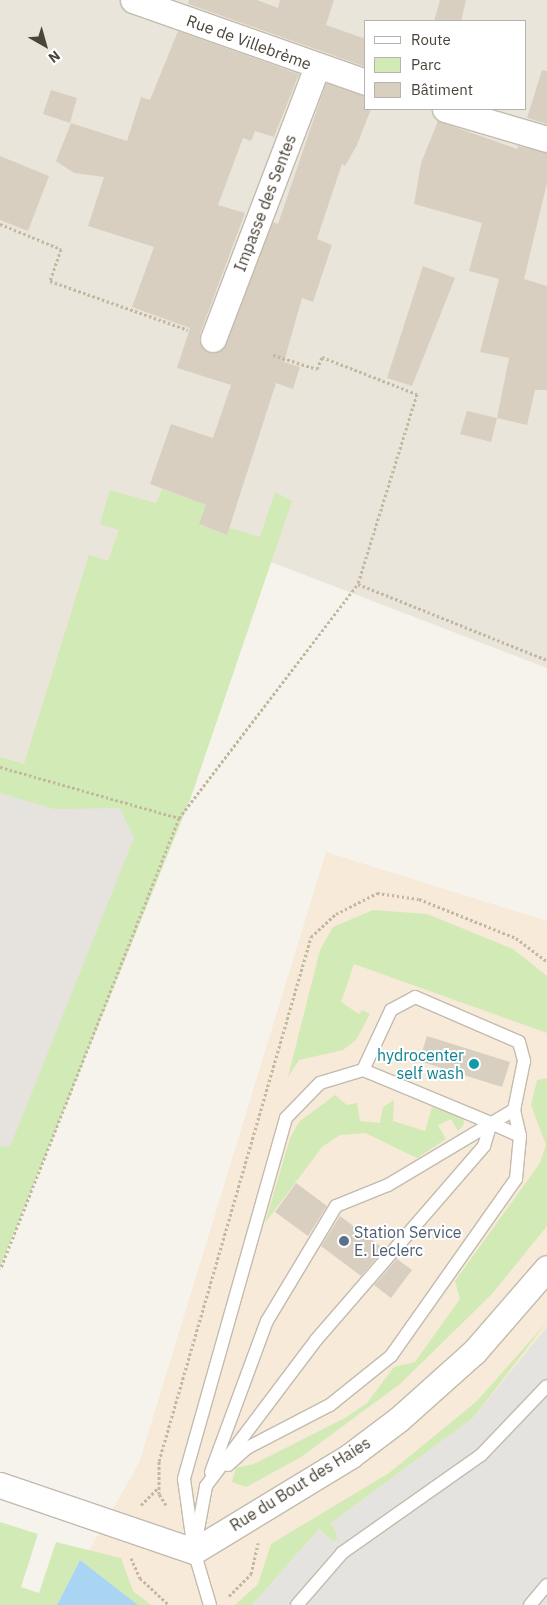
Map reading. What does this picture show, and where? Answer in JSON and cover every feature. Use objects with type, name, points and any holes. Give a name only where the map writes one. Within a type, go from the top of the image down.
[{"type":"street","name":"Rue de Villebrème","points":[[133,0],[364,81]]},
{"type":"street","name":"Impasse des Sentes","points":[[213,339],[317,66]]},
{"type":"street","points":[[448,110],[547,139]]},
{"type":"street","name":"Rue du Bout des Haies","points":[[194,1551],[350,1456],[399,1419],[474,1352],[547,1268]]},
{"type":"street","points":[[0,1485],[194,1551]]},
{"type":"lane","points":[[206,1486],[247,1448],[330,1405],[391,1356],[516,1179],[520,1136],[514,1110],[524,1061],[519,1042],[415,996],[391,1010],[363,1070]]},
{"type":"lane","points":[[210,1605],[194,1551],[184,1478],[286,1118],[320,1083],[363,1070],[520,1136]]},
{"type":"lane","points":[[194,1551],[206,1486],[267,1321],[336,1206],[388,1185],[514,1110]]},
{"type":"lane","points":[[206,1486],[316,1340],[484,1146],[491,1123]]},
{"type":"lane","points":[[297,1605],[342,1553],[482,1455],[547,1386]]},
{"type":"lane","points":[[530,1605],[547,1585]]},
{"type":"path","points":[[0,224],[61,248],[50,281],[213,339]]},
{"type":"path","points":[[0,1269],[179,818],[358,584],[418,394],[322,357],[317,370],[273,355]]},
{"type":"path","points":[[358,584],[547,660]]},
{"type":"path","points":[[0,767],[179,818]]},
{"type":"path","points":[[141,1504],[167,1484]]},
{"type":"path","points":[[229,1596],[251,1574],[258,1553],[258,1533]]},
{"type":"path","points":[[129,1552],[140,1578],[169,1605]]},
{"type":"shaded area","points":[[0,0],[547,0],[547,668],[258,557],[172,811],[0,756]]},
{"type":"shaded area","points":[[0,756],[172,811],[0,1262]]},
{"type":"shaded area","points":[[326,852],[547,921],[547,1605],[58,1605],[139,1463]]},
{"type":"shaded area","points":[[547,1327],[547,1605],[252,1605],[319,1529],[334,1542],[338,1536],[331,1523],[473,1418]]},
{"type":"green space","points":[[162,489],[206,505],[200,525],[227,535],[229,528],[260,537],[275,492],[292,501],[190,800],[0,1267],[0,1146],[10,1147],[134,838],[120,808],[55,809],[0,793],[0,757],[24,764],[89,555],[108,561],[119,530],[100,524],[110,490],[156,503]]},
{"type":"green space","points":[[373,910],[427,914],[513,949],[547,976],[547,1033],[354,964],[341,1002],[359,1014],[362,1010],[370,1014],[356,1040],[343,1050],[299,1060],[288,1077],[320,950],[333,927]]},
{"type":"green space","points":[[547,1078],[547,1226],[492,1294],[400,1384],[301,1457],[246,1487],[232,1482],[236,1468],[254,1464],[345,1418],[367,1403],[394,1367],[415,1362],[460,1299],[455,1281],[540,1163],[546,1145],[531,1105],[537,1080]]},
{"type":"green space","points":[[335,1095],[347,1105],[357,1103],[360,1121],[380,1123],[383,1107],[394,1100],[393,1121],[425,1131],[432,1107],[463,1118],[464,1124],[458,1131],[451,1119],[438,1125],[446,1139],[417,1158],[365,1133],[340,1135],[322,1147],[265,1223],[290,1138],[299,1122]]},
{"type":"green space","points":[[547,1322],[473,1418],[331,1523],[338,1536],[334,1542],[319,1529],[252,1605],[235,1605],[258,1584],[271,1544],[389,1473],[476,1402]]},
{"type":"green space","points":[[0,1522],[38,1534],[21,1587],[39,1593],[56,1542],[121,1558],[133,1591],[151,1605],[138,1605],[80,1560],[57,1605],[0,1605]]},
{"type":"water","points":[[80,1560],[138,1605],[57,1605]]},
{"type":"building","points":[[189,0],[257,0],[278,8],[280,0],[334,0],[326,25],[364,38],[364,66],[188,4]]},
{"type":"building","points":[[440,0],[466,0],[461,20],[434,20]]},
{"type":"building","points":[[178,31],[299,74],[274,137],[255,131],[251,141],[243,138],[218,205],[245,213],[200,334],[199,342],[207,352],[216,353],[226,344],[273,222],[278,224],[326,83],[364,95],[364,110],[371,110],[357,145],[345,166],[342,164],[317,239],[332,245],[313,302],[302,298],[284,362],[300,367],[293,389],[276,383],[227,535],[199,524],[206,505],[150,484],[171,424],[213,438],[231,385],[177,368],[190,328],[132,307],[154,247],[88,226],[104,177],[74,173],[56,161],[71,123],[127,141],[141,97],[150,100]]},
{"type":"building","points":[[542,70],[547,71],[547,124],[527,118]]},
{"type":"building","points":[[51,90],[77,98],[70,123],[43,114]]},
{"type":"building","points":[[438,121],[517,149],[518,146],[547,153],[547,183],[524,279],[547,286],[547,390],[535,390],[527,425],[497,418],[509,358],[480,352],[499,279],[469,271],[482,223],[414,204],[421,163]]},
{"type":"building","points":[[0,156],[49,176],[28,231],[0,220]]},
{"type":"building","points":[[423,266],[455,278],[412,386],[387,378]]},
{"type":"building","points":[[467,411],[497,418],[491,442],[460,434]]},
{"type":"building","name":"hydrocenter self wash","points":[[427,1036],[510,1062],[502,1087],[419,1061]]},
{"type":"building","points":[[296,1183],[327,1206],[308,1236],[275,1212]]},
{"type":"building","points":[[340,1216],[384,1249],[361,1276],[321,1246]]},
{"type":"building","points":[[397,1259],[412,1270],[391,1298],[374,1285]]},
{"type":"place","name":"hydrocenter self wash","points":[[474,1064]]},
{"type":"place","name":"Station Service E. Leclerc","points":[[344,1241]]}]
